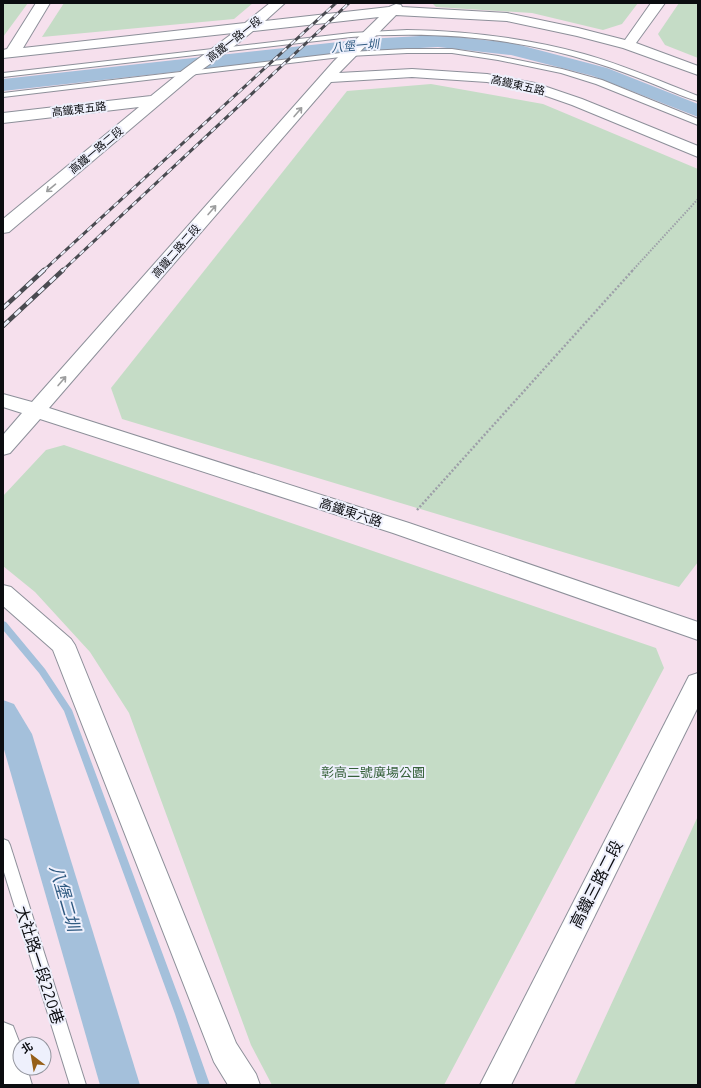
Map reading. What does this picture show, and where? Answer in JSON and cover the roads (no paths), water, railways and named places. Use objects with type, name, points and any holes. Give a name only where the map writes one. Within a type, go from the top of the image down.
[{"type":"street","points":[[8,53],[43,3]]},
{"type":"street","name":"高鐵一路一段","points":[[188,73],[222,49],[278,3]]},
{"type":"street","points":[[628,44],[658,3]]},
{"type":"street","points":[[8,53],[251,26],[397,7],[507,17],[578,32],[628,44],[698,71]]},
{"type":"street","name":"高鐵二路二段","points":[[3,448],[349,54],[397,7]]},
{"type":"street","name":"高鐵一路二段","points":[[3,228],[188,73]]},
{"type":"street","name":"高鐵東五路","points":[[328,78],[412,73],[487,78],[535,87],[577,102],[698,152]]},
{"type":"street","name":"高鐵東五路","points":[[3,118],[156,100]]},
{"type":"street","name":"高鐵東六路","points":[[3,400],[401,528],[698,631]]},
{"type":"street","points":[[3,593],[63,645],[225,1052],[245,1085]]},
{"type":"street","name":"高鐵三路二段","points":[[495,1085],[698,683]]},
{"type":"street","points":[[3,1036],[17,1085]]},
{"type":"lane","points":[[3,75],[369,33],[452,34],[492,38],[536,45],[581,55],[698,99]]},
{"type":"lane","points":[[3,95],[349,54],[445,51],[498,58],[562,71],[599,82],[698,122]]},
{"type":"lane","name":"大社路一段220巷","points":[[3,845],[78,1085]]},
{"type":"waterway","name":"八堡一圳","points":[[3,85],[366,45],[438,41],[512,49],[600,72],[698,111]]},
{"type":"waterway","points":[[3,624],[42,671],[68,710],[180,1014],[204,1085]]},
{"type":"waterway","name":"八堡二圳","points":[[3,713],[16,734],[120,1085]]},
{"type":"railway","points":[[43,271],[336,3]]},
{"type":"railway","points":[[62,271],[349,3]]},
{"type":"railway","points":[[3,308],[44,270]]},
{"type":"railway","points":[[3,326],[63,270]]},
{"type":"park label","name":"彰高二號廣場公園","points":[[373,772]]}]
